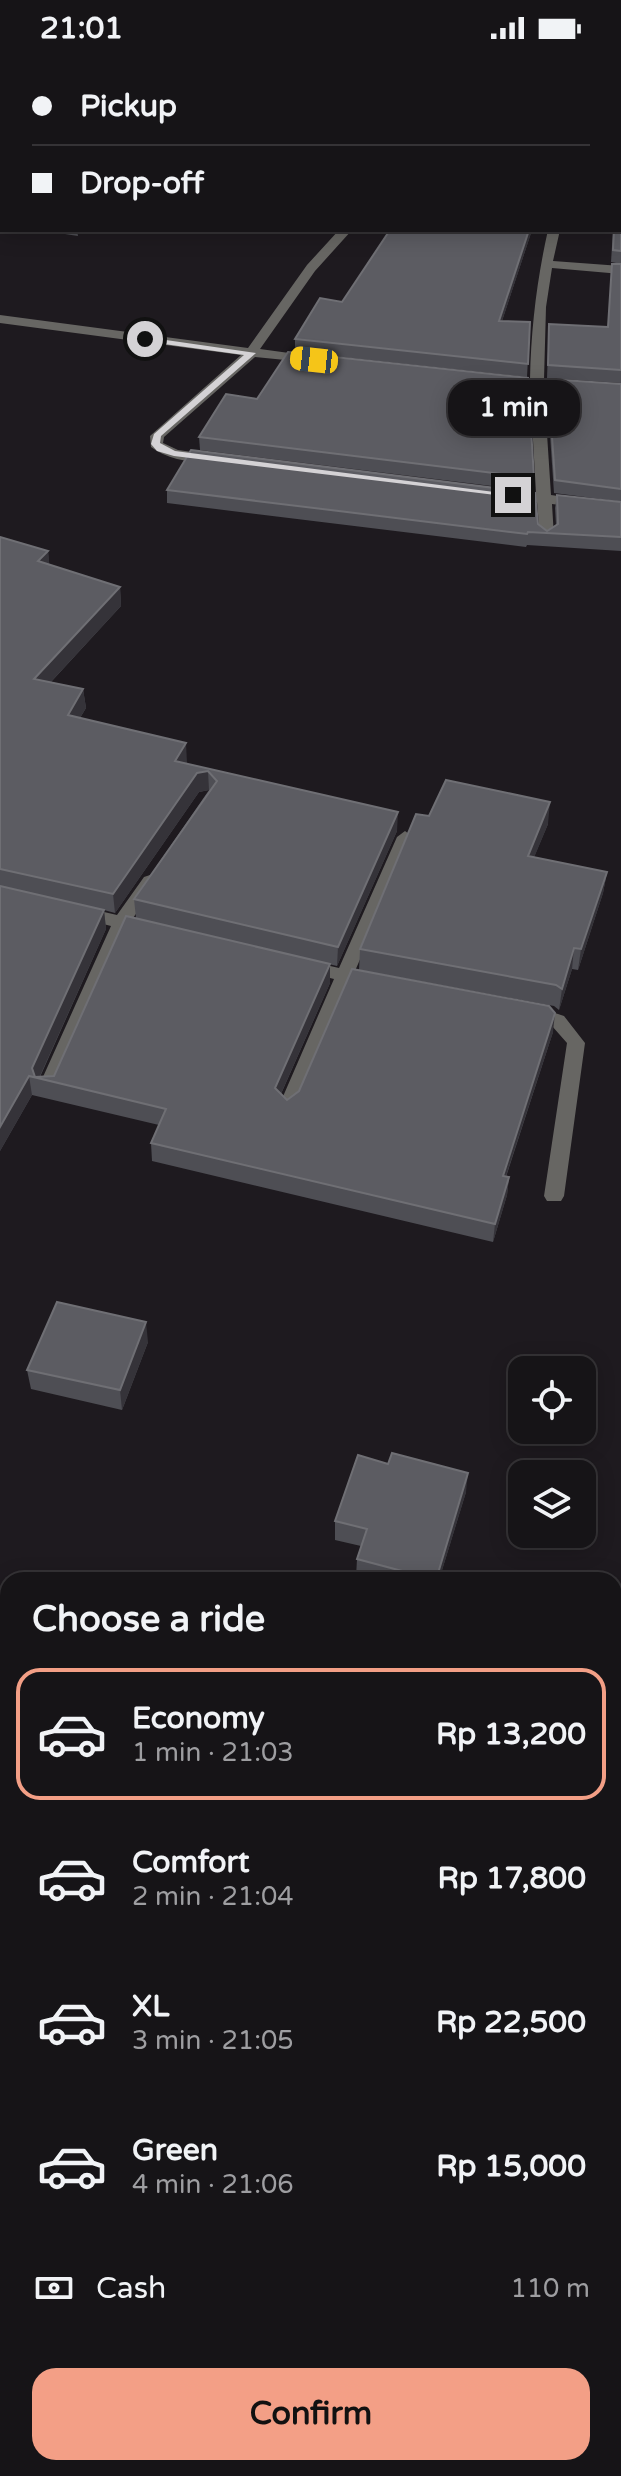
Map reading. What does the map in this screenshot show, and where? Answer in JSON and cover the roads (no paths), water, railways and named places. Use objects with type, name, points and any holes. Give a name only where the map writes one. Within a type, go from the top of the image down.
[{"type":"street","points":[[235,461],[174,454],[156,444],[157,436],[244,353],[311,268],[344,232]]},
{"type":"street","points":[[547,537],[536,385],[545,264],[553,232]]},
{"type":"street","points":[[545,264],[621,270]]},
{"type":"street","points":[[0,319],[330,362]]},
{"type":"street","points":[[488,380],[621,390]]},
{"type":"street","points":[[498,493],[621,509]]},
{"type":"street","points":[[287,1108],[405,837]]},
{"type":"street","points":[[47,1088],[121,922],[164,860]]},
{"type":"street","points":[[61,908],[166,933]]},
{"type":"street","points":[[286,962],[390,985]]},
{"type":"street","points":[[508,1008],[553,1016],[568,1029],[576,1043],[554,1196]]}]
